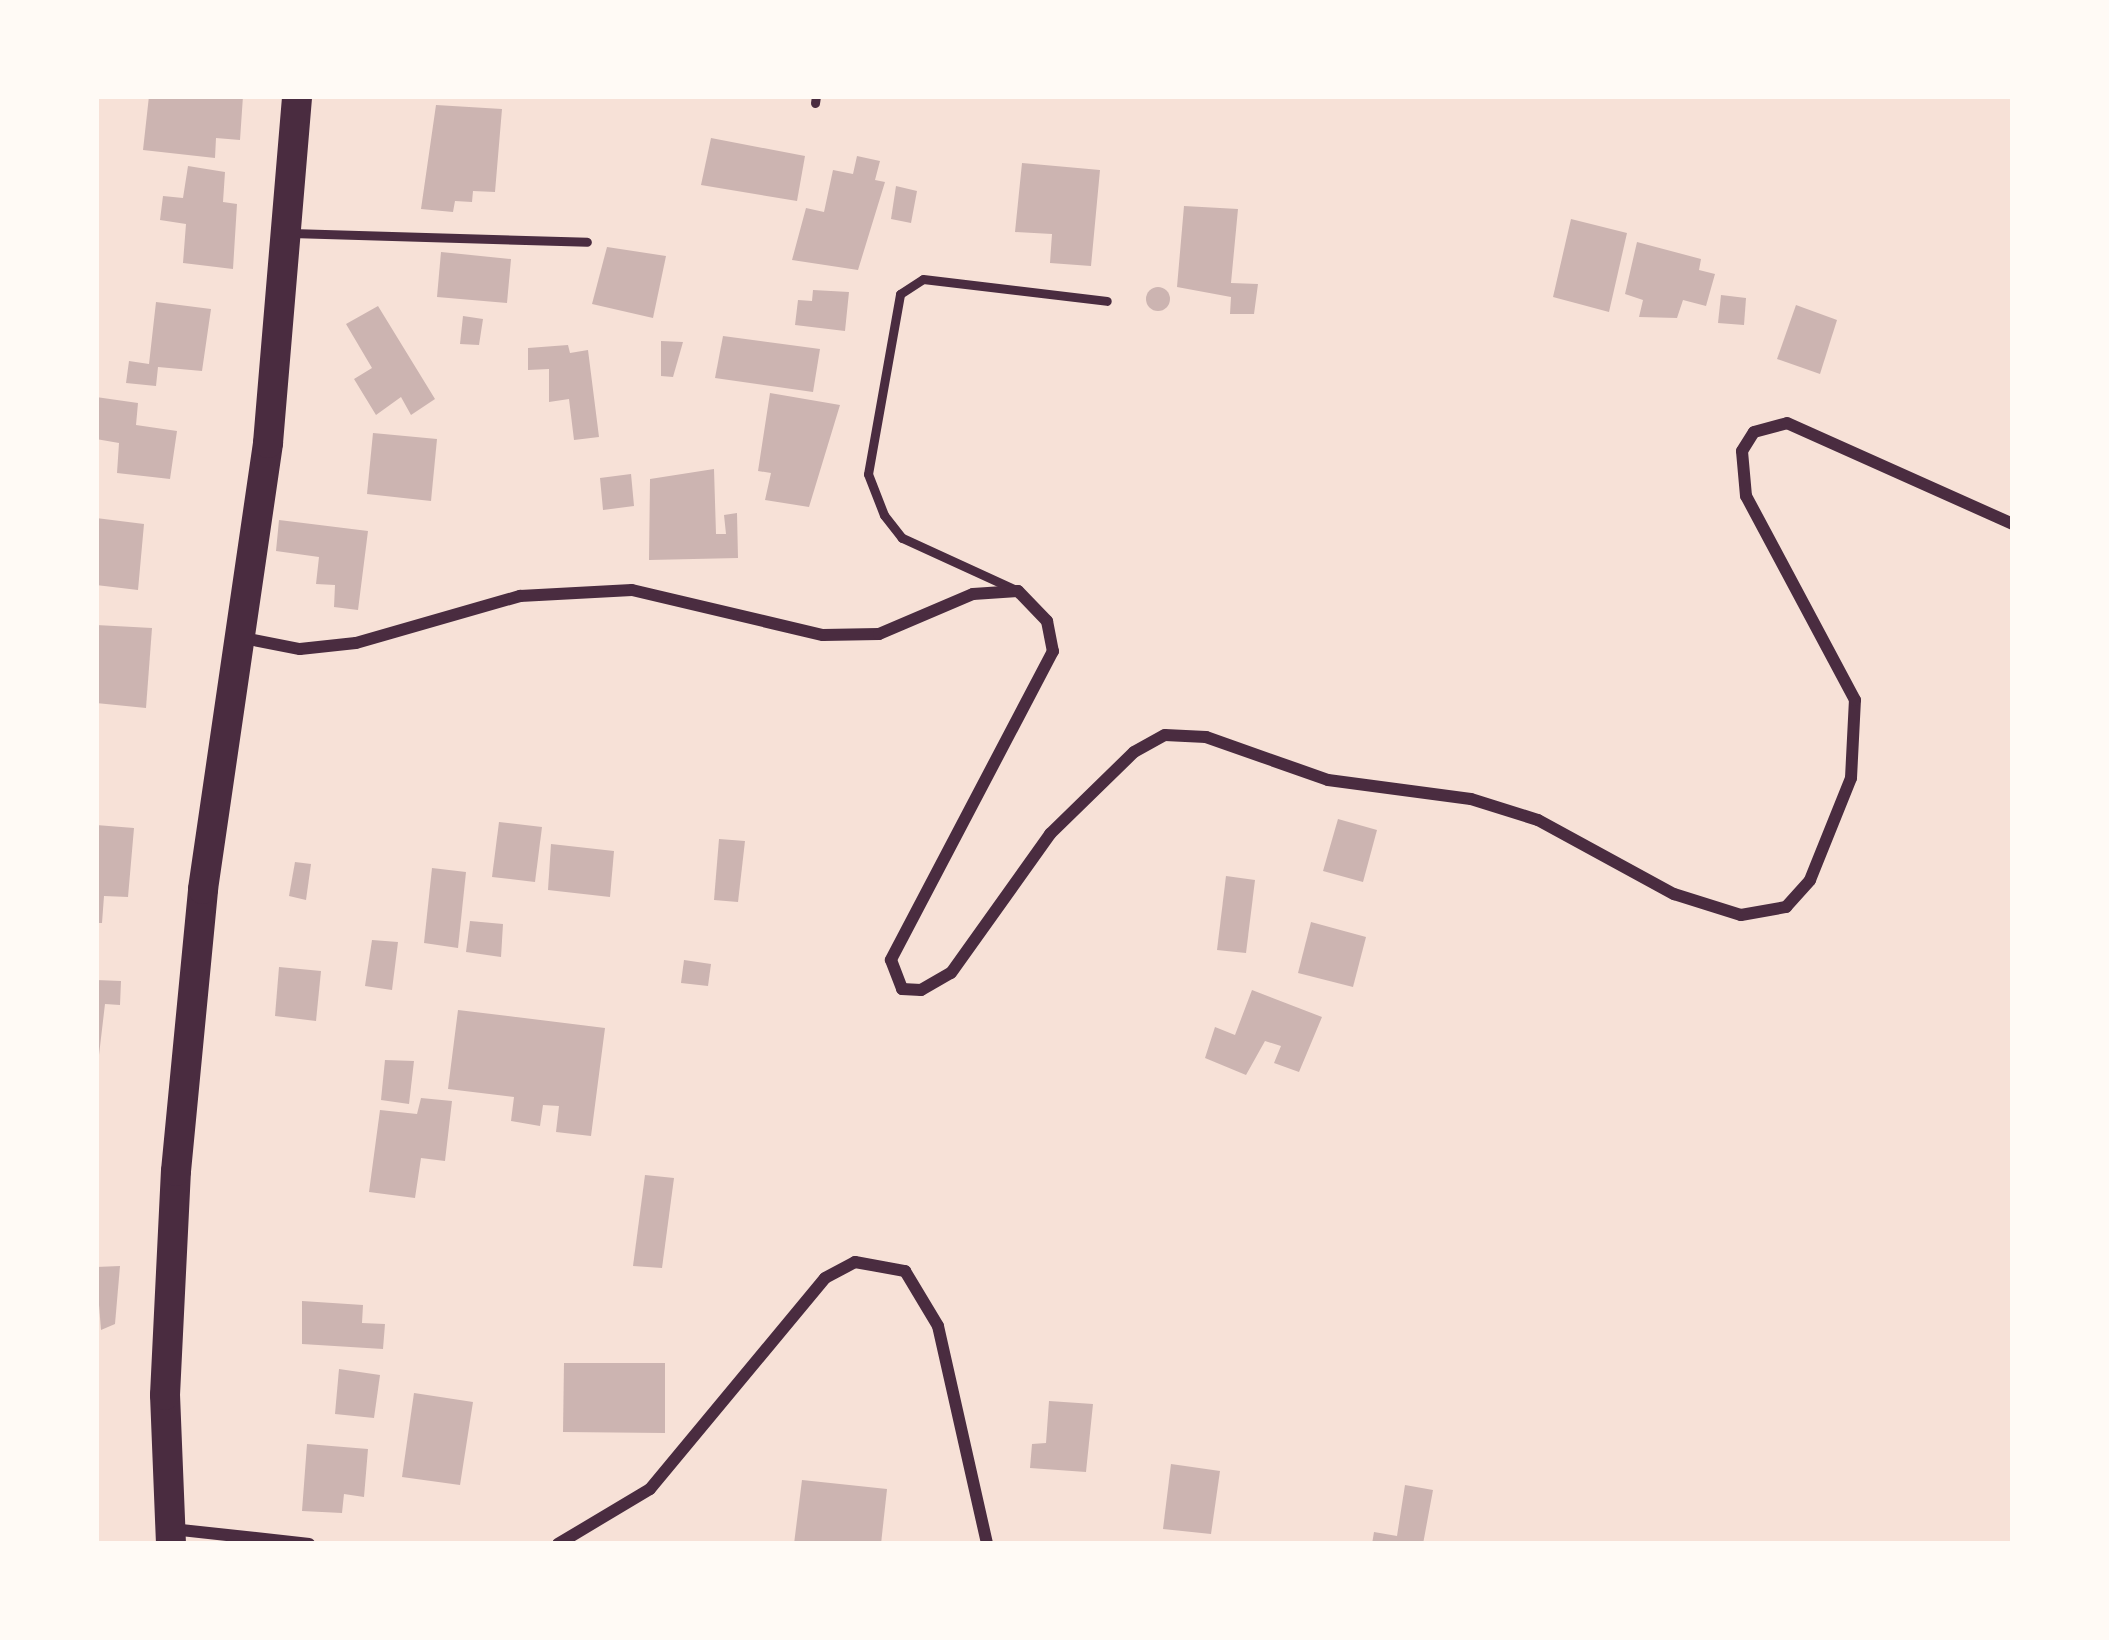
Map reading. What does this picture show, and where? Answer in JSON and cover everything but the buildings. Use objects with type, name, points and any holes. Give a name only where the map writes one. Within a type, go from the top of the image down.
[{"type":"main road","points":[[171,1536],[165,1395],[176,1171],[237,637],[268,443],[297,96]]},
{"type":"street","points":[[237,637],[300,649],[356,643],[520,596],[632,590],[823,635],[879,634],[973,594],[1018,591],[1047,622],[1052,651],[891,960],[902,989],[921,990],[951,973],[1050,834],[1134,752],[1165,735],[1206,737],[1328,780],[1471,800],[1538,820],[1674,894],[1741,915],[1786,907],[1810,880],[1851,778],[1855,700],[1746,496],[1742,451],[1754,432],[1787,423],[2013,524]]},
{"type":"street","points":[[558,1544],[650,1489],[825,1278],[855,1262],[905,1271],[938,1326],[988,1544]]},
{"type":"street","points":[[171,1536],[309,1544]]},
{"type":"lane","points":[[285,233],[586,242]]},
{"type":"lane","points":[[1018,591],[902,538],[884,515],[868,474],[900,294],[923,279],[1107,301]]}]
